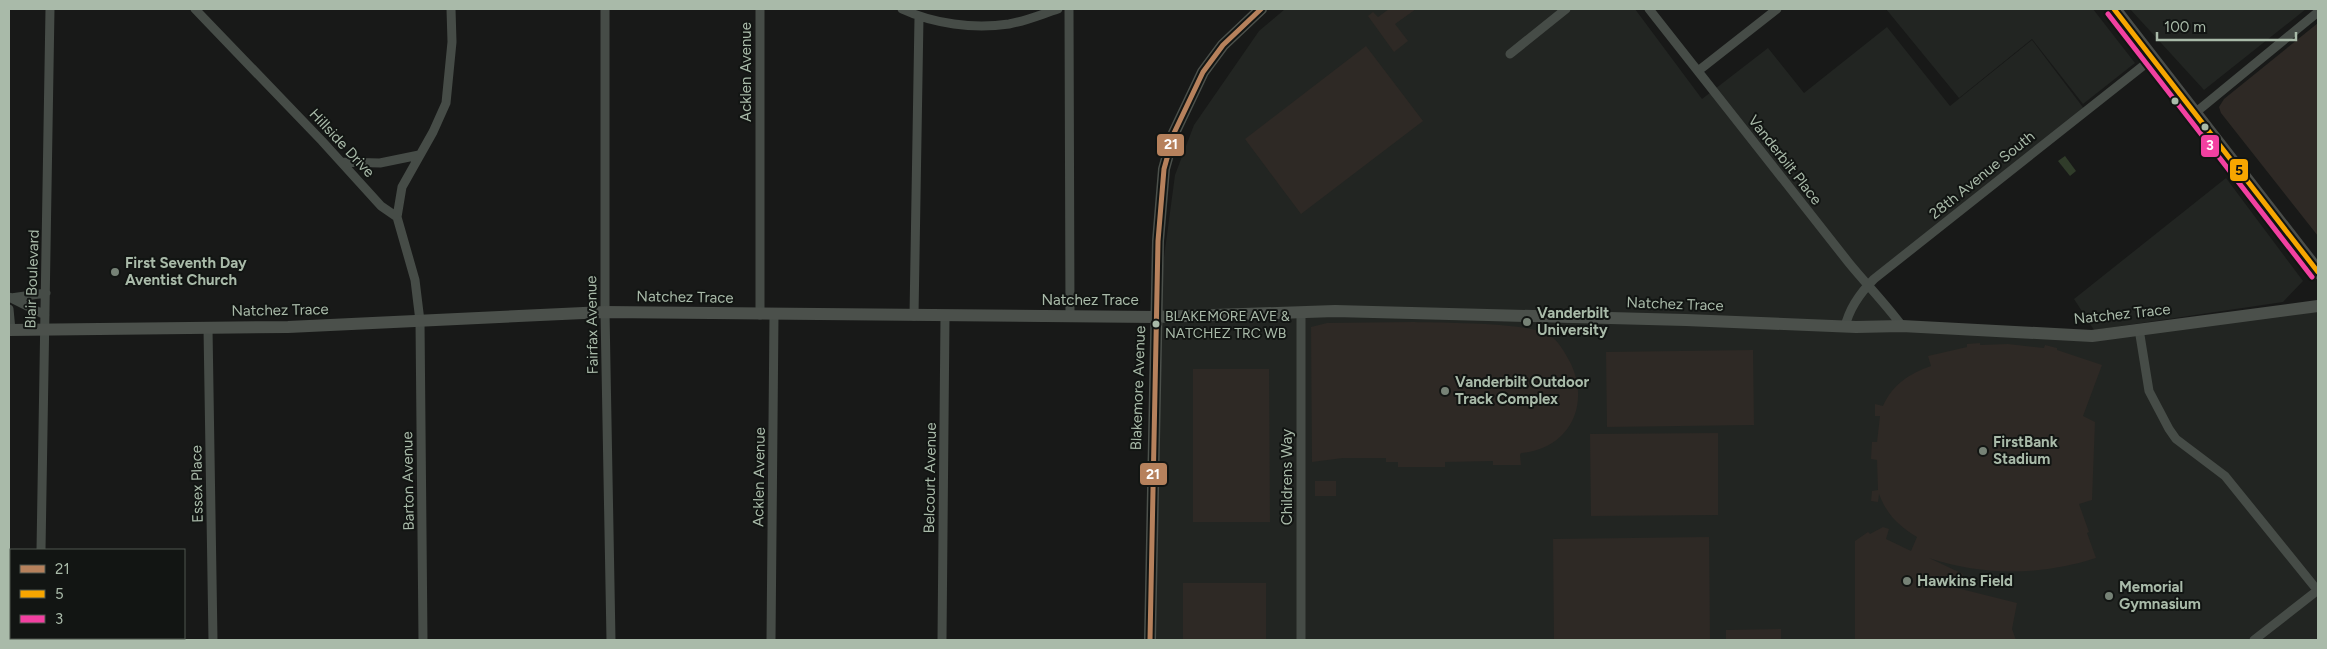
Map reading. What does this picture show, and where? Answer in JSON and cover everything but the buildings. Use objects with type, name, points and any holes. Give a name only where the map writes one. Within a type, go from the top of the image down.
[{"type":"main road","name":"Blakemore Avenue","points":[[1150,640],[1159,216],[1164,169],[1174,133],[1203,72],[1223,45],[1261,9]]},
{"type":"main road","points":[[2115,9],[2318,272]]},
{"type":"main road","name":"Natchez Trace","points":[[10,330],[288,327],[606,312],[760,315],[1070,315],[1156,317],[1335,311],[1845,327],[1902,326],[2066,336],[2101,335],[2318,306]]},
{"type":"street","name":"Blair Boulevard","points":[[42,549],[50,9]]},
{"type":"street","name":"Hillside Drive","points":[[195,9],[381,206],[397,218]]},
{"type":"street","points":[[420,321],[415,280],[397,218],[402,187],[433,132],[446,104],[452,42],[451,9]]},
{"type":"street","name":"Fairfax Avenue","points":[[604,9],[611,640]]},
{"type":"street","name":"Acklen Avenue","points":[[760,9],[760,315]]},
{"type":"street","points":[[902,9],[919,17],[962,25],[984,26],[1010,24],[1058,9]]},
{"type":"street","points":[[1069,9],[1070,315]]},
{"type":"street","points":[[1510,54],[1566,9]]},
{"type":"street","name":"Vanderbilt Place","points":[[1649,9],[1902,326]]},
{"type":"street","points":[[1698,71],[1777,9]]},
{"type":"street","points":[[2195,113],[2318,12]]},
{"type":"street","points":[[914,316],[919,17]]},
{"type":"street","name":"28th Avenue South","points":[[1845,327],[1847,317],[1868,285],[2152,58]]},
{"type":"street","points":[[341,162],[380,163],[419,155]]},
{"type":"street","points":[[10,297],[46,292]]},
{"type":"street","points":[[10,297],[45,315]]},
{"type":"street","points":[[9,309],[10,330]]},
{"type":"street","name":"Childrens Way","points":[[1300,313],[1301,640]]},
{"type":"street","name":"Acklen Avenue","points":[[771,640],[774,315]]},
{"type":"street","name":"Belcourt Avenue","points":[[942,640],[945,316]]},
{"type":"street","name":"Barton Avenue","points":[[420,321],[423,640]]},
{"type":"street","name":"Essex Place","points":[[208,328],[212,640]]},
{"type":"street","points":[[2139,329],[2146,381],[2156,408],[2176,439],[2226,476],[2318,591],[2254,640]]},
{"type":"shaded area","name":"Vanderbilt University","points":[[1285,9],[1635,9],[1702,99],[1768,48],[1804,93],[1887,27],[1950,106],[2032,40],[2085,110],[1868,285],[1902,326],[2066,336],[2317,312],[2318,640],[1150,640],[1156,317],[1175,175],[1194,125],[1259,31]]},
{"type":"shaded area","points":[[1389,9],[1416,9],[1395,24],[1408,41],[1394,52],[1368,16],[1373,12],[1378,17]]},
{"type":"shaded area","points":[[1886,9],[2093,9],[2135,63],[2083,104],[2032,39],[1959,98]]},
{"type":"shaded area","points":[[2130,9],[2306,9],[2204,90]]},
{"type":"shaded area","points":[[2318,23],[2318,236],[2221,113],[2219,107],[2224,99]]},
{"type":"shaded area","points":[[1366,46],[1423,121],[1301,214],[1245,139]]},
{"type":"shaded area","points":[[2065,156],[2076,171],[2070,176],[2058,161]]},
{"type":"shaded area","points":[[2226,178],[2303,281],[2283,302],[2094,330],[2074,299]]},
{"type":"shaded area","name":"Vanderbilt Outdoor Track Complex","points":[[1414,322],[1505,325],[1539,331],[1549,335],[1564,351],[1576,378],[1577,408],[1572,422],[1564,434],[1538,450],[1521,453],[1521,465],[1493,465],[1493,461],[1445,462],[1445,467],[1398,467],[1398,462],[1386,462],[1386,458],[1343,458],[1312,462],[1311,327],[1327,323]]},
{"type":"shaded area","name":"FirstBank Stadium","points":[[1980,343],[1980,345],[2008,344],[2044,348],[2045,345],[2102,365],[2083,416],[2095,422],[2092,500],[2079,504],[2096,558],[2054,568],[2012,572],[1970,568],[1929,558],[1963,574],[1957,588],[2017,603],[2012,629],[2016,640],[1855,640],[1855,541],[1868,532],[1870,534],[1883,527],[1889,529],[1886,539],[1911,551],[1917,537],[1894,519],[1879,494],[1878,502],[1871,501],[1872,491],[1878,490],[1877,460],[1871,459],[1872,442],[1877,442],[1880,416],[1875,416],[1875,404],[1883,406],[1887,398],[1902,381],[1931,366],[1928,356],[1967,347],[1967,344]]},
{"type":"shaded area","points":[[1753,350],[1754,425],[1607,427],[1606,352]]},
{"type":"shaded area","points":[[1193,369],[1269,369],[1270,522],[1193,522]]},
{"type":"shaded area","points":[[1718,433],[1718,515],[1591,516],[1590,434]]},
{"type":"shaded area","points":[[1315,481],[1336,481],[1336,496],[1315,496]]},
{"type":"shaded area","points":[[1709,537],[1710,640],[1554,640],[1553,539]]},
{"type":"shaded area","points":[[1183,583],[1266,583],[1266,640],[1183,640]]},
{"type":"shaded area","points":[[1781,629],[1781,640],[1726,640],[1726,630]]},
{"type":"transit line","name":"21","points":[[1150,640],[1158,241],[1164,169],[1174,133],[1203,72],[1223,45],[1261,9]]},
{"type":"transit line","name":"5","points":[[2114,9],[2318,272]]},
{"type":"transit line","name":"3","points":[[2108,14],[2312,277]]},
{"type":"place","name":"First Seventh Day Aventist Church","points":[[115,272]]},
{"type":"place","name":"Vanderbilt University","points":[[1527,322]]},
{"type":"place","name":"BLAKEMORE AVE & NATCHEZ TRC WB","points":[[1156,324]]},
{"type":"place","name":"Vanderbilt Outdoor Track Complex","points":[[1445,391]]},
{"type":"place","name":"FirstBank Stadium","points":[[1983,451]]},
{"type":"place","name":"Hawkins Field","points":[[1907,581]]},
{"type":"place","name":"Memorial Gymnasium","points":[[2109,596]]}]
